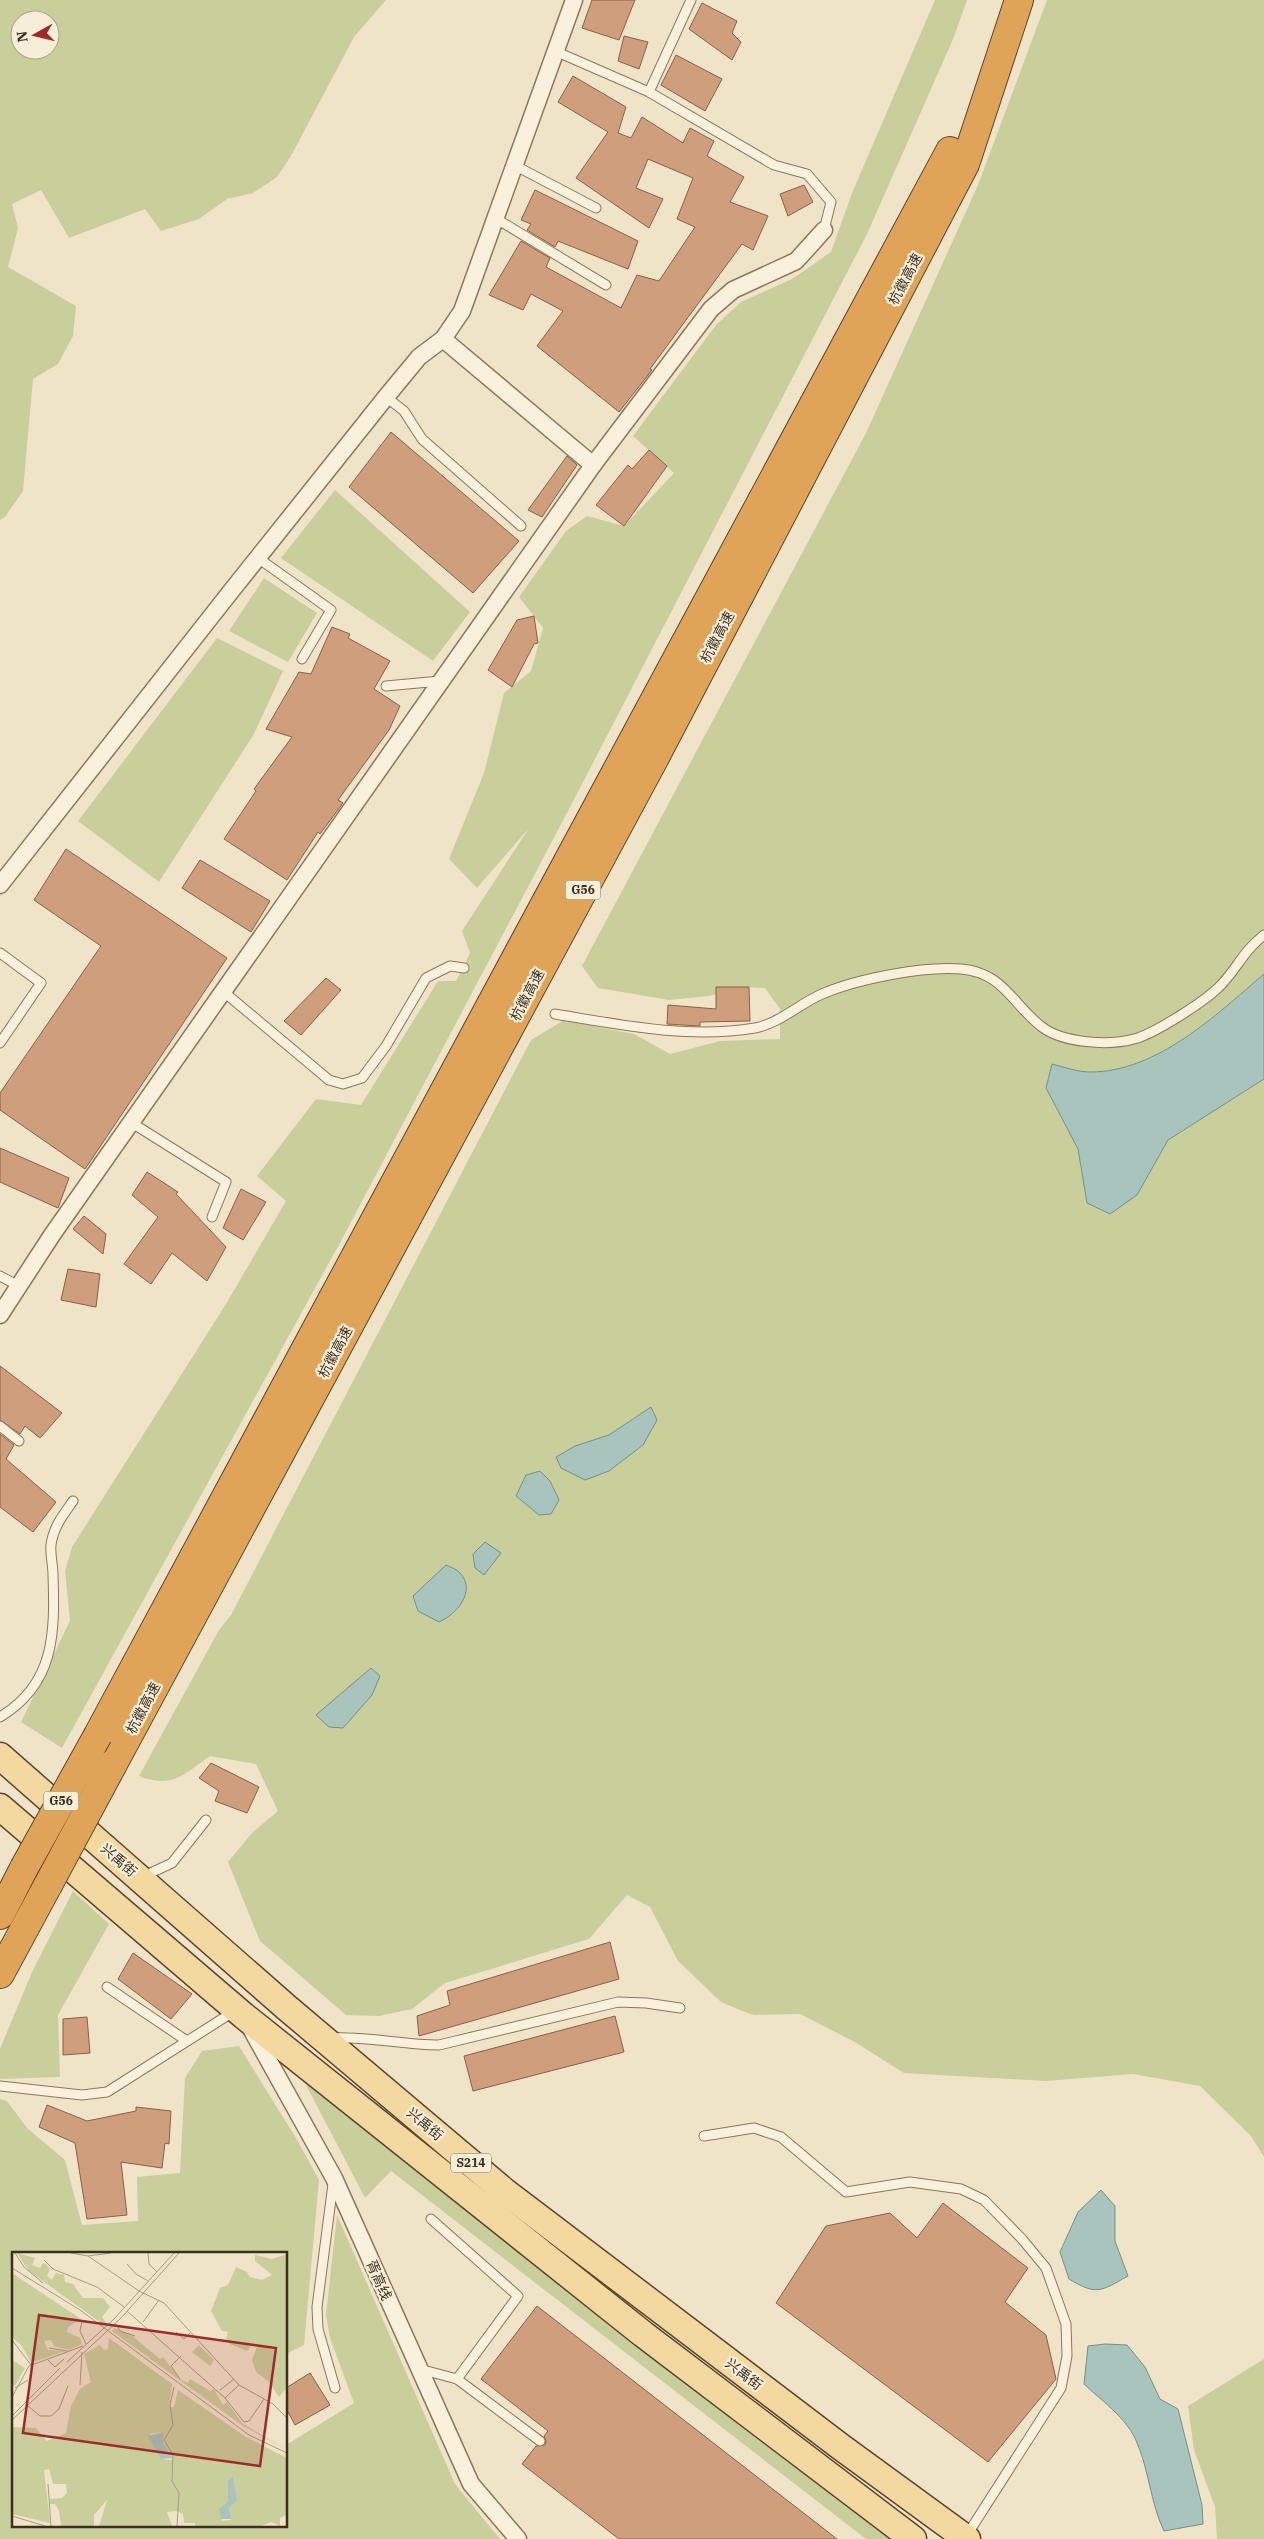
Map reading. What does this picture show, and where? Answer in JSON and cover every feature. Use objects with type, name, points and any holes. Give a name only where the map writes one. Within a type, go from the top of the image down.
[{"type":"highway","name":"杭徽高速","points":[[0,1915],[949,154],[1000,0]]},
{"type":"highway","name":"杭徽高速","points":[[0,1974],[653,761],[965,164],[1019,0]]},
{"type":"main road","name":"兴禹街","points":[[0,1756],[324,2038],[504,2191],[841,2447],[966,2538]]},
{"type":"main road","name":"兴禹街","points":[[0,1807],[240,2013],[643,2334],[912,2539]]},
{"type":"street","points":[[0,885],[386,397],[419,357],[443,339],[462,311],[574,0]]},
{"type":"street","points":[[0,1315],[132,1123],[594,465],[711,309],[733,290],[796,260],[824,230]]},
{"type":"street","points":[[443,339],[594,465]]},
{"type":"street","name":"胥高线","points":[[240,2013],[334,2178],[471,2484],[518,2539]]},
{"type":"lane","points":[[649,92],[691,0]]},
{"type":"lane","points":[[555,51],[649,92],[774,164],[807,174],[831,202],[824,230]]},
{"type":"lane","points":[[514,166],[596,208]]},
{"type":"lane","points":[[495,218],[606,285]]},
{"type":"lane","points":[[386,397],[404,411],[422,439],[521,526]]},
{"type":"lane","points":[[258,558],[331,610],[302,659]]},
{"type":"lane","points":[[386,686],[442,681]]},
{"type":"lane","points":[[555,1014],[677,1033],[756,1028],[773,1022],[822,994],[851,985],[914,971],[963,969],[1000,983],[1043,1028],[1068,1038],[1096,1043],[1113,1042],[1134,1039],[1163,1026],[1218,989],[1249,947],[1264,935]]},
{"type":"lane","points":[[0,953],[41,983],[0,1043]]},
{"type":"lane","points":[[224,992],[329,1080],[343,1084],[362,1078],[386,1046],[426,978],[450,966],[464,968]]},
{"type":"lane","points":[[132,1123],[226,1182],[212,1217]]},
{"type":"lane","points":[[0,1276],[19,1286]]},
{"type":"lane","points":[[0,1426],[19,1441]]},
{"type":"lane","points":[[0,1717],[13,1709],[34,1688],[45,1668],[51,1646],[52,1630],[51,1545],[55,1528],[74,1500]]},
{"type":"lane","points":[[140,1878],[172,1863],[206,1820]]},
{"type":"lane","points":[[107,1987],[187,2041]]},
{"type":"lane","points":[[324,2038],[347,2037],[439,2045],[618,2002],[646,2003],[680,2008]]},
{"type":"lane","points":[[0,2086],[82,2095],[106,2092],[187,2041],[240,2013]]},
{"type":"lane","points":[[704,2136],[754,2128],[781,2137],[846,2192],[910,2182],[961,2189],[984,2200],[1046,2268],[1066,2324],[1067,2356],[1061,2388],[966,2538]]},
{"type":"lane","points":[[334,2178],[317,2307],[318,2329],[335,2388]]},
{"type":"lane","points":[[430,2219],[518,2296],[457,2379]]},
{"type":"lane","points":[[427,2371],[457,2379],[540,2441]]},
{"type":"green space","points":[[0,0],[386,0],[354,37],[291,156],[277,177],[253,193],[227,199],[199,219],[161,231],[145,209],[69,238],[41,190],[12,204],[18,228],[8,267],[76,306],[73,336],[58,364],[33,379],[23,491],[5,517],[0,520]]},
{"type":"green space","points":[[935,0],[967,0],[954,37],[867,234],[567,813],[341,1241],[62,1748],[21,1722],[70,1621],[65,1571],[72,1547],[226,1304],[286,1201],[257,1176],[316,1099],[361,1105],[438,981],[456,981],[470,953],[462,931],[529,828],[477,888],[449,859],[484,773],[504,693],[531,671],[543,628],[519,597],[566,531],[587,516],[624,526],[674,473],[633,436],[716,325],[741,302],[792,279],[831,252],[852,193]]},
{"type":"green space","points":[[1047,0],[1264,0],[1264,974],[1226,1007],[1162,1052],[1139,1062],[1115,1069],[1085,1072],[1052,1064],[1046,1088],[1078,1149],[1087,1203],[1137,1191],[1168,1140],[1264,1079],[1264,2157],[1251,2136],[1200,2086],[1133,2074],[1046,2081],[904,2073],[853,2041],[800,2014],[754,2015],[745,2012],[721,2002],[678,1961],[650,1907],[627,1895],[589,1939],[445,1983],[412,2009],[379,2016],[346,2015],[260,1941],[228,1862],[252,1833],[278,1811],[256,1764],[210,1756],[177,1778],[160,1781],[139,1776],[219,1630],[231,1615],[531,1040],[564,1020],[634,1034],[670,1054],[720,1041],[780,1039],[780,1009],[765,988],[741,987],[709,996],[669,1000],[598,988],[582,966],[866,433],[978,185]]},
{"type":"green space","points":[[335,490],[470,612],[433,661],[281,558]]},
{"type":"green space","points":[[264,578],[317,613],[288,662],[229,631]]},
{"type":"green space","points":[[217,638],[283,671],[254,734],[159,882],[78,821]]},
{"type":"green space","points":[[73,1891],[109,1924],[58,2015],[60,2077],[0,2079],[0,2049],[32,1972]]},
{"type":"green space","points":[[239,2046],[296,2138],[319,2180],[304,2345],[288,2353],[288,2252],[12,2252],[12,2526],[288,2526],[288,2444],[354,2403],[330,2338],[326,2315],[337,2215],[455,2484],[500,2539],[0,2539],[0,2099],[7,2101],[27,2128],[65,2160],[82,2225],[138,2221],[137,2177],[180,2173],[185,2078],[202,2051]]},
{"type":"green space","points":[[303,2079],[894,2539],[866,2539],[391,2171],[365,2198]]},
{"type":"green space","points":[[1264,2359],[1264,2539],[1217,2539],[1215,2507],[1194,2450],[1188,2406]]},
{"type":"water","points":[[1264,974],[1264,1079],[1168,1140],[1137,1195],[1110,1214],[1087,1203],[1078,1149],[1046,1088],[1052,1064],[1090,1072],[1115,1069],[1139,1062],[1162,1052],[1206,1023]]},
{"type":"water","points":[[651,1407],[657,1420],[643,1445],[609,1471],[585,1480],[561,1468],[556,1457],[575,1446],[609,1435]]},
{"type":"water","points":[[540,1471],[550,1481],[559,1500],[551,1514],[539,1515],[516,1496],[526,1475]]},
{"type":"water","points":[[485,1542],[501,1553],[484,1575],[475,1568],[473,1554]]},
{"type":"water","points":[[446,1565],[460,1573],[465,1580],[466,1587],[465,1595],[458,1608],[439,1622],[418,1611],[413,1596]]},
{"type":"water","points":[[371,1668],[380,1676],[372,1695],[343,1728],[329,1727],[316,1715]]},
{"type":"water","points":[[1101,2190],[1115,2206],[1115,2241],[1128,2276],[1099,2290],[1086,2288],[1069,2279],[1060,2252],[1078,2212]]},
{"type":"water","points":[[1105,2344],[1127,2345],[1145,2367],[1160,2399],[1178,2409],[1202,2505],[1203,2524],[1164,2531],[1159,2520],[1140,2449],[1131,2430],[1119,2416],[1084,2384],[1088,2346]]},
{"type":"building","points":[[592,0],[635,0],[619,40],[582,28]]},
{"type":"building","points":[[702,3],[737,21],[732,33],[741,42],[732,60],[689,29]]},
{"type":"building","points":[[624,36],[648,42],[639,69],[618,61]]},
{"type":"building","points":[[676,55],[722,79],[705,111],[661,85]]},
{"type":"building","points":[[573,76],[626,107],[618,133],[631,138],[642,117],[683,143],[690,128],[714,141],[707,156],[744,177],[730,202],[768,216],[753,250],[742,244],[650,369],[652,370],[619,412],[537,346],[563,311],[531,294],[523,310],[489,295],[521,241],[550,258],[546,267],[621,308],[637,275],[659,281],[695,227],[677,219],[693,178],[648,159],[636,188],[663,199],[649,228],[576,178],[608,132],[558,102]]},
{"type":"building","points":[[804,185],[813,202],[788,216],[780,194]]},
{"type":"building","points":[[535,190],[638,241],[628,269],[558,241],[555,247],[527,230],[531,224],[521,220]]},
{"type":"building","points":[[391,432],[519,541],[473,593],[349,487]]},
{"type":"building","points":[[649,450],[667,466],[624,526],[596,505],[628,465],[632,469]]},
{"type":"building","points":[[567,456],[577,465],[542,517],[528,510]]},
{"type":"building","points":[[534,616],[538,643],[534,644],[512,687],[488,670],[517,620]]},
{"type":"building","points":[[332,627],[350,634],[348,638],[390,661],[374,689],[400,706],[389,730],[338,800],[343,803],[320,834],[318,832],[287,880],[224,839],[256,791],[254,789],[292,737],[266,729],[299,672],[311,674]]},
{"type":"building","points":[[66,849],[227,958],[85,1169],[0,1110],[0,1093],[101,946],[34,900]]},
{"type":"building","points":[[200,860],[270,901],[251,932],[182,888]]},
{"type":"building","points":[[326,978],[341,990],[301,1035],[284,1021]]},
{"type":"building","points":[[716,987],[749,987],[750,1021],[700,1022],[700,1026],[667,1024],[668,1005],[716,1009]]},
{"type":"building","points":[[0,1148],[69,1178],[58,1208],[0,1182]]},
{"type":"building","points":[[147,1172],[178,1192],[176,1194],[226,1247],[207,1281],[172,1253],[151,1284],[124,1264],[158,1217],[132,1195]]},
{"type":"building","points":[[241,1189],[266,1202],[243,1240],[223,1228]]},
{"type":"building","points":[[84,1216],[106,1234],[103,1254],[73,1229]]},
{"type":"building","points":[[68,1269],[100,1274],[96,1307],[61,1300]]},
{"type":"building","points":[[0,1366],[62,1413],[40,1438],[25,1426],[20,1434],[0,1420]]},
{"type":"building","points":[[0,1434],[14,1445],[6,1459],[56,1502],[33,1532],[0,1507]]},
{"type":"building","points":[[211,1763],[259,1787],[247,1813],[215,1801],[219,1791],[199,1778]]},
{"type":"building","points":[[610,1942],[619,1979],[419,2036],[417,2016],[450,2005],[447,1991]]},
{"type":"building","points":[[133,1953],[192,1994],[171,2019],[118,1979]]},
{"type":"building","points":[[615,2016],[624,2052],[473,2091],[464,2056]]},
{"type":"building","points":[[87,2017],[90,2053],[63,2055],[63,2019]]},
{"type":"building","points":[[47,2105],[87,2121],[136,2111],[136,2107],[171,2111],[169,2144],[165,2143],[162,2168],[121,2162],[127,2215],[87,2219],[75,2143],[39,2127]]},
{"type":"building","points":[[943,2203],[1028,2268],[1005,2302],[1046,2335],[1056,2379],[988,2462],[776,2303],[826,2226],[890,2213],[917,2238]]},
{"type":"building","points":[[537,2306],[837,2539],[619,2539],[522,2464],[536,2446],[545,2445],[544,2436],[548,2431],[481,2379]]},
{"type":"building","points":[[310,2373],[330,2405],[295,2425],[288,2412],[288,2387]]}]
